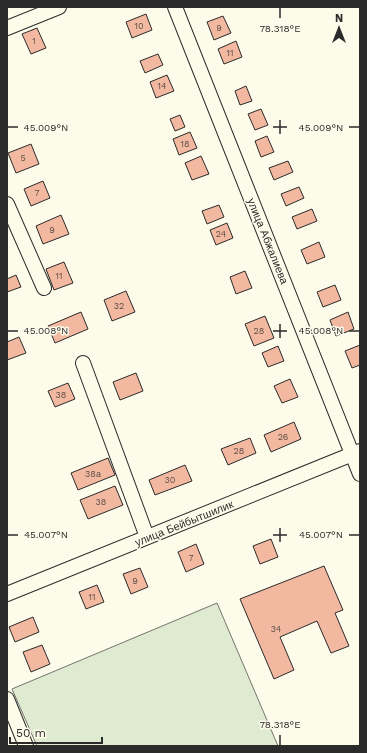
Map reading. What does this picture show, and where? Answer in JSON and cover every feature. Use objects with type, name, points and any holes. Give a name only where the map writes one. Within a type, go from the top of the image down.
[{"type":"street","points":[[7,28],[59,7]]},
{"type":"street","name":"улица Абжалиева","points":[[175,7],[356,453],[360,474]]},
{"type":"street","points":[[7,204],[44,288]]},
{"type":"street","points":[[83,363],[148,537]]},
{"type":"street","name":"улица Бейбытшилик","points":[[7,594],[356,453]]},
{"type":"street","points":[[7,699],[26,746]]},
{"type":"green space","points":[[217,603],[278,746],[37,746],[12,689]]},
{"type":"building","points":[[146,14],[152,30],[132,38],[126,22]]},
{"type":"building","points":[[223,16],[231,33],[214,40],[207,22]]},
{"type":"building","points":[[37,28],[46,48],[31,54],[22,34]]},
{"type":"building","points":[[236,41],[242,57],[224,64],[218,49]]},
{"type":"building","points":[[158,54],[163,65],[145,73],[140,61]]},
{"type":"building","points":[[167,75],[174,91],[156,98],[150,82]]},
{"type":"building","points":[[246,86],[252,101],[240,105],[235,91]]},
{"type":"building","points":[[261,109],[268,125],[255,130],[248,114]]},
{"type":"building","points":[[180,115],[185,127],[175,131],[170,119]]},
{"type":"building","points":[[190,132],[197,148],[179,155],[173,139]]},
{"type":"building","points":[[267,136],[274,152],[261,157],[255,141]]},
{"type":"building","points":[[31,144],[39,164],[16,173],[8,153]]},
{"type":"building","points":[[201,156],[209,174],[192,180],[185,163]]},
{"type":"building","points":[[288,161],[293,172],[274,180],[269,168]]},
{"type":"building","points":[[43,181],[50,198],[31,206],[24,189]]},
{"type":"building","points":[[299,187],[304,198],[286,206],[281,194]]},
{"type":"building","points":[[219,205],[224,217],[207,224],[202,211]]},
{"type":"building","points":[[312,209],[317,221],[297,229],[292,217]]},
{"type":"building","points":[[61,215],[69,234],[43,244],[36,226]]},
{"type":"building","points":[[227,223],[233,238],[216,245],[210,230]]},
{"type":"building","points":[[319,242],[325,257],[307,264],[301,250]]},
{"type":"building","points":[[64,262],[73,283],[54,290],[46,269]]},
{"type":"building","points":[[245,271],[252,288],[236,294],[230,277]]},
{"type":"building","points":[[16,275],[21,287],[7,292],[7,279]]},
{"type":"building","points":[[335,285],[341,300],[323,307],[317,292]]},
{"type":"building","points":[[126,291],[135,312],[112,321],[104,300]]},
{"type":"building","points":[[81,312],[88,329],[55,343],[48,326]]},
{"type":"building","points":[[348,312],[354,329],[336,336],[330,320]]},
{"type":"building","points":[[265,316],[274,338],[254,346],[245,324]]},
{"type":"building","points":[[19,337],[26,353],[7,360],[7,342]]},
{"type":"building","points":[[360,345],[360,365],[352,368],[345,351]]},
{"type":"building","points":[[278,346],[284,361],[268,367],[262,353]]},
{"type":"building","points":[[136,373],[143,391],[120,400],[113,382]]},
{"type":"building","points":[[290,379],[298,397],[282,403],[274,386]]},
{"type":"building","points":[[68,383],[75,399],[55,407],[48,391]]},
{"type":"building","points":[[294,422],[301,439],[271,452],[264,435]]},
{"type":"building","points":[[250,438],[256,453],[228,465],[221,449]]},
{"type":"building","points":[[108,458],[115,475],[78,490],[71,473]]},
{"type":"building","points":[[185,465],[192,481],[155,495],[149,480]]},
{"type":"building","points":[[115,486],[123,505],[88,519],[80,500]]},
{"type":"building","points":[[271,539],[278,557],[260,564],[253,546]]},
{"type":"building","points":[[196,544],[204,564],[186,572],[178,552]]},
{"type":"building","points":[[324,566],[343,610],[335,613],[349,646],[331,653],[317,621],[280,637],[294,670],[274,679],[240,599]]},
{"type":"building","points":[[140,568],[148,587],[131,594],[123,574]]},
{"type":"building","points":[[97,585],[104,602],[86,609],[79,592]]},
{"type":"building","points":[[33,617],[39,632],[15,642],[9,627]]},
{"type":"building","points":[[42,645],[50,664],[31,672],[23,652]]}]
